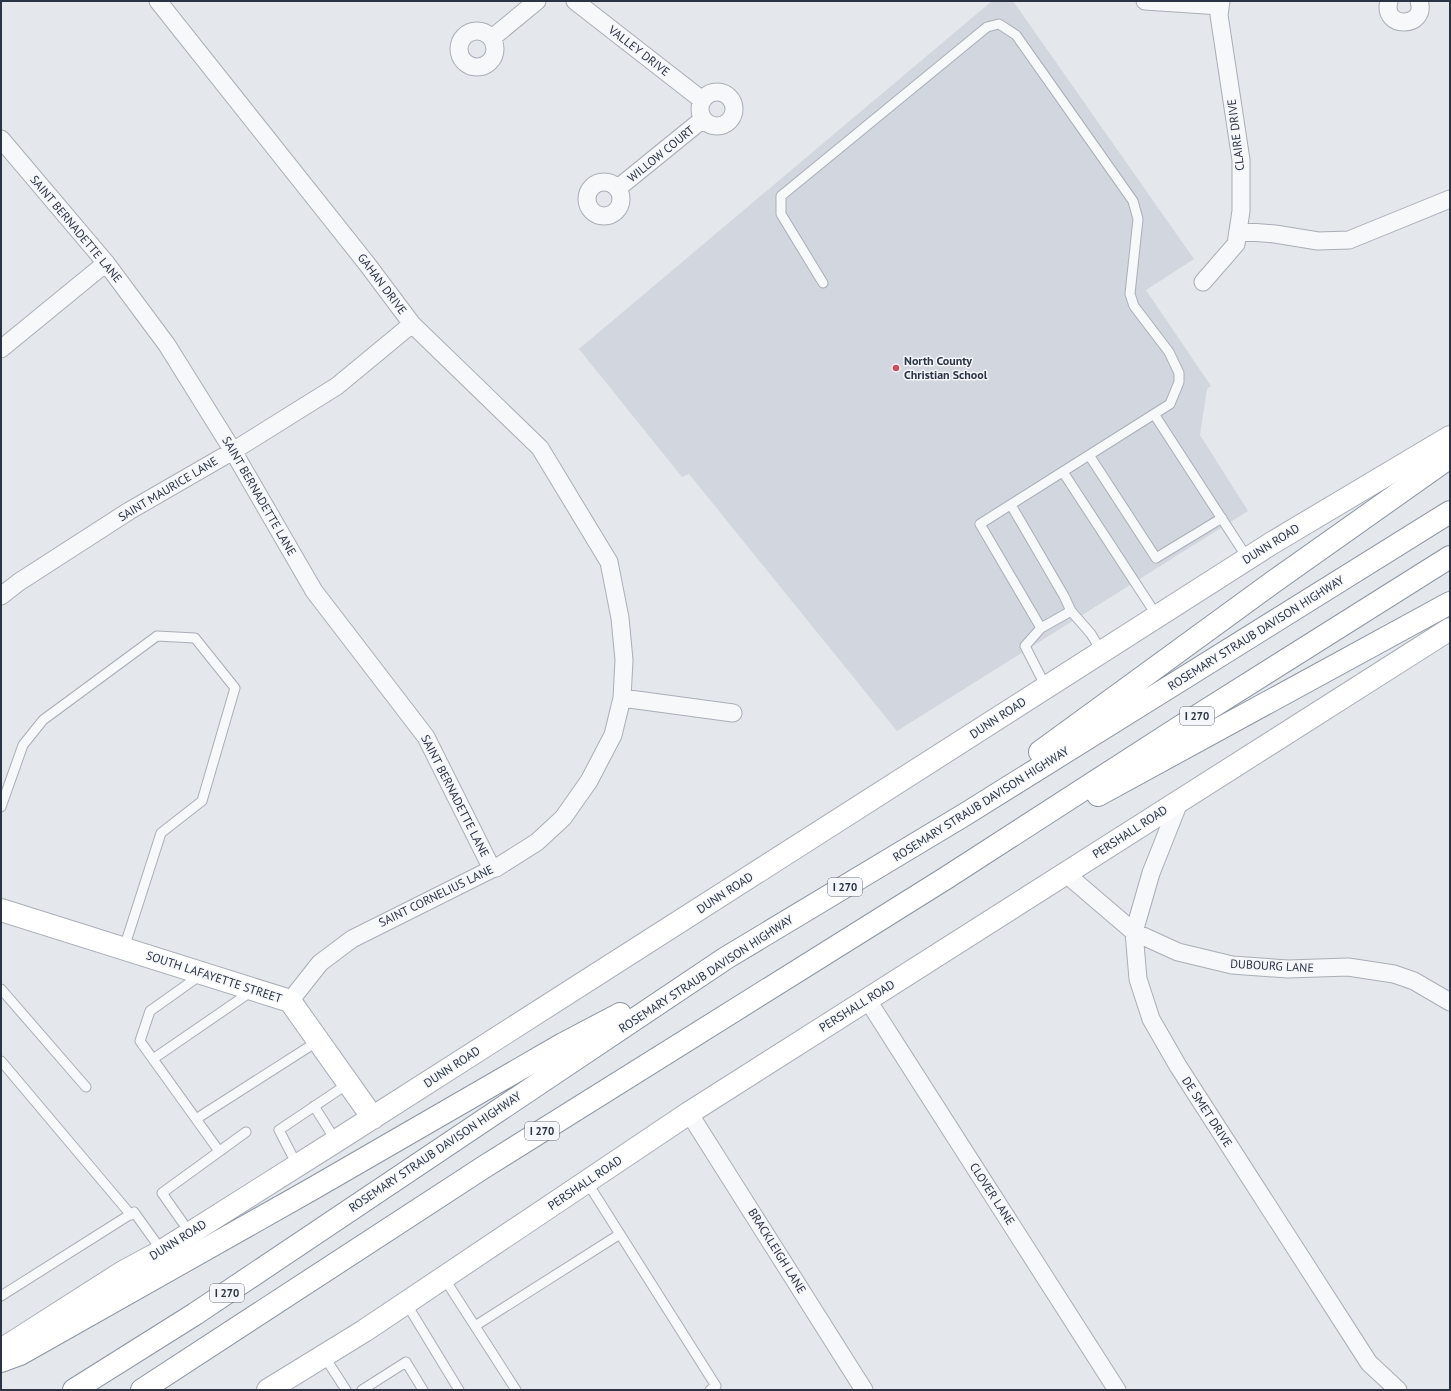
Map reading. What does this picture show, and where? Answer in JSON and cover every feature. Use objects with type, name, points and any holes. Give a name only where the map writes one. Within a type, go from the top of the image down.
[{"type":"main road","name":"DUNN ROAD","points":[[1,1350],[123,1272],[162,1251],[373,1118],[1248,559],[1450,437]]},
{"type":"main road","points":[[964,815],[989,789],[1276,580],[1450,457]]},
{"type":"main road","name":"ROSEMARY STRAUB DAVISON HIGHWAY","points":[[74,1390],[195,1314],[726,958],[964,815],[1450,512]]},
{"type":"main road","name":"I 270","points":[[142,1390],[484,1167],[946,878],[1176,729],[1450,557]]},
{"type":"main road","points":[[946,878],[1450,603]]},
{"type":"main road","name":"PERSHALL ROAD","points":[[268,1390],[324,1356],[444,1278],[689,1113],[1450,629]]},
{"type":"main road","name":"SOUTH LAFAYETTE STREET","points":[[1,910],[290,1001],[373,1118]]},
{"type":"main road","points":[[1,1361],[20,1354],[270,1213],[564,1044],[726,958]]},
{"type":"street","name":"GAHAN DRIVE","points":[[158,1],[367,264],[412,324],[540,448],[608,562]]},
{"type":"street","points":[[492,38],[537,1]]},
{"type":"street","name":"VALLEY DRIVE","points":[[575,1],[702,100]]},
{"type":"street","points":[[1144,1],[1221,4]]},
{"type":"street","points":[[1389,1],[1388,9],[1390,15],[1394,20],[1406,23],[1417,16],[1420,10],[1419,1]]},
{"type":"street","name":"CLAIRE DRIVE","points":[[1203,282],[1236,244],[1241,211],[1241,160],[1219,15],[1221,4]]},
{"type":"street","points":[[713,92],[719,92],[731,98],[734,104],[734,111],[732,117],[727,122],[715,126],[708,123],[704,119],[700,113],[700,106],[702,100],[707,95],[713,92]]},
{"type":"street","name":"WILLOW COURT","points":[[618,188],[704,119]]},
{"type":"street","name":"SAINT BERNADETTE LANE","points":[[1,139],[106,263],[167,345],[233,451],[314,591],[426,737],[492,869]]},
{"type":"street","points":[[1238,230],[1275,234],[1318,242],[1349,240],[1450,199]]},
{"type":"street","points":[[1,349],[106,263]]},
{"type":"street","name":"SAINT MAURICE LANE","points":[[1,596],[19,582],[130,511],[233,451],[337,386],[412,324]]},
{"type":"street","name":"SAINT CORNELIUS LANE","points":[[290,1001],[320,963],[352,939],[496,868],[537,842],[563,818],[589,781],[613,735],[622,698],[624,660],[620,618],[608,562]]},
{"type":"street","points":[[622,698],[733,713]]},
{"type":"street","name":"DE SMET DRIVE","points":[[1180,800],[1151,873],[1134,932],[1138,979],[1151,1019],[1178,1066],[1369,1363],[1398,1390]]},
{"type":"street","name":"DUBOURG LANE","points":[[1065,873],[1134,932],[1178,952],[1232,965],[1288,968],[1348,967],[1394,974],[1414,981],[1450,1002]]},
{"type":"street","name":"CLOVER LANE","points":[[867,999],[1117,1390]]},
{"type":"street","name":"BRACKLEIGH LANE","points":[[689,1113],[864,1390]]},
{"type":"lane","points":[[823,283],[781,214],[782,196],[987,27],[999,24],[1016,35],[1133,201],[1138,219],[1130,294],[1134,306],[1169,352],[1179,373],[1179,382],[1170,404],[980,524],[1041,628]]},
{"type":"lane","points":[[1154,414],[1248,559]]},
{"type":"lane","points":[[1089,455],[1156,558],[1222,518]]},
{"type":"lane","points":[[1063,472],[1157,617]]},
{"type":"lane","points":[[1011,505],[1064,596],[1070,611],[1091,634],[1102,652]]},
{"type":"lane","points":[[1046,687],[1025,646],[1041,628],[1070,611]]},
{"type":"lane","points":[[1,807],[23,745],[43,720],[157,636],[195,638],[235,688],[202,801],[161,833],[124,948]]},
{"type":"lane","points":[[203,973],[150,1011],[140,1041],[219,1151]]},
{"type":"lane","points":[[1,989],[86,1087]]},
{"type":"lane","points":[[153,1059],[254,990]]},
{"type":"lane","points":[[196,1119],[318,1040]]},
{"type":"lane","points":[[1,1061],[131,1215]]},
{"type":"lane","points":[[297,1165],[279,1130],[349,1083]]},
{"type":"lane","points":[[314,1106],[336,1141]]},
{"type":"lane","points":[[190,1233],[162,1193],[246,1132]]},
{"type":"lane","points":[[587,1182],[716,1386],[710,1390]]},
{"type":"lane","points":[[1,1296],[134,1212],[162,1251]]},
{"type":"lane","points":[[475,1326],[620,1234]]},
{"type":"lane","points":[[444,1278],[516,1390]]},
{"type":"lane","points":[[406,1303],[459,1390]]},
{"type":"lane","points":[[324,1356],[346,1390]]},
{"type":"lane","points":[[362,1390],[406,1362],[423,1390]]},
{"type":"shaded area","name":"North County Christian School","points":[[992,1],[1013,1],[1194,259],[1146,290],[1211,386],[1207,389],[1200,435],[1248,511],[897,731],[689,474],[682,477],[579,349]]},
{"type":"place","name":"North County Christian School","points":[[896,368]]}]
